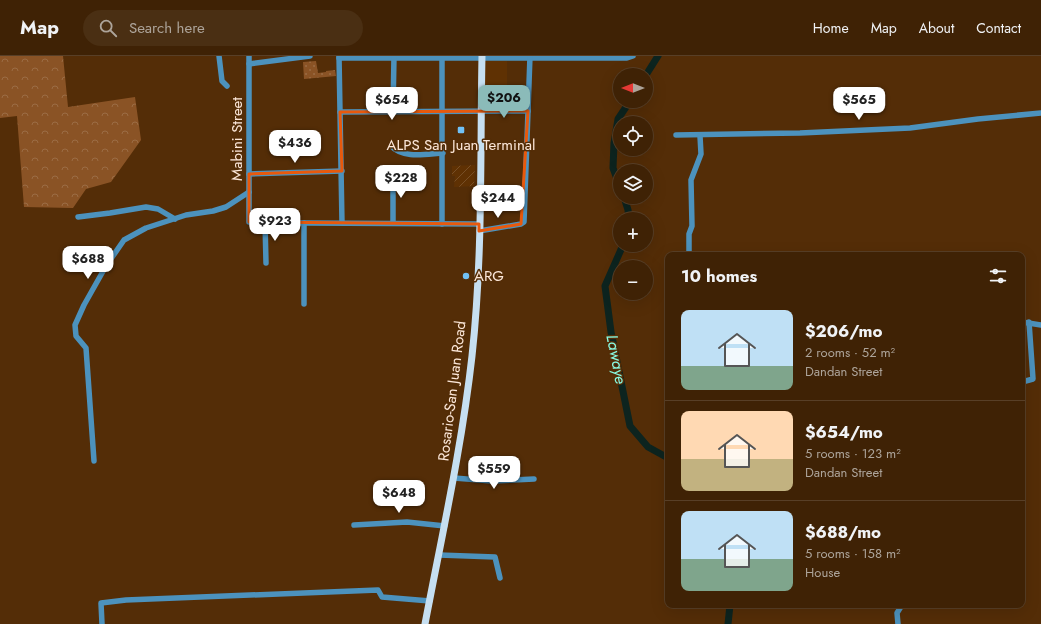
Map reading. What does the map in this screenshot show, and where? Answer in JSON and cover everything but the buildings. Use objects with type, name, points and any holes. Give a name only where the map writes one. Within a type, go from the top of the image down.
[{"type":"main road","name":"Rosario-San Juan Road","points":[[425,624],[454,478],[472,356],[478,279],[482,57]]},
{"type":"street","points":[[219,56],[222,81],[227,86]]},
{"type":"street","name":"Mabini Street","points":[[249,56],[249,222],[265,222]]},
{"type":"street","points":[[249,64],[310,56]]},
{"type":"street","points":[[342,223],[339,57],[627,58],[633,56]]},
{"type":"street","points":[[393,112],[394,57]]},
{"type":"street","points":[[442,57],[442,224]]},
{"type":"street","points":[[266,263],[265,222],[442,224],[479,227],[521,224],[524,222],[530,57]]},
{"type":"street","points":[[340,112],[528,111]]},
{"type":"street","points":[[676,135],[700,136],[910,128],[978,119],[1041,113]]},
{"type":"street","points":[[689,252],[689,234],[692,226],[691,180],[701,154],[700,136]]},
{"type":"street","points":[[391,146],[396,150],[410,155],[443,153]]},
{"type":"street","points":[[249,174],[342,171]]},
{"type":"street","points":[[393,174],[393,223]]},
{"type":"street","points":[[94,461],[86,348],[76,336],[75,325],[84,305],[106,266],[124,240],[146,228],[186,215],[213,211],[226,207],[249,192]]},
{"type":"street","points":[[78,217],[146,207],[158,209],[175,219]]},
{"type":"street","points":[[304,223],[304,304]]},
{"type":"street","points":[[1025,322],[1041,325]]},
{"type":"street","points":[[1025,382],[1033,378],[1029,322]]},
{"type":"street","points":[[454,478],[492,481],[534,479]]},
{"type":"street","points":[[354,525],[407,522],[445,526]]},
{"type":"street","points":[[439,555],[495,557],[500,578]]},
{"type":"street","points":[[102,624],[101,603],[126,600],[378,590],[382,597],[430,601]]},
{"type":"street","points":[[898,624],[897,613],[900,608]]},
{"type":"highlighted area","points":[[528,111],[521,224],[479,231],[479,224],[249,222],[249,174],[342,171],[340,112]]},
{"type":"shaded area","points":[[484,61],[507,61],[507,91],[484,91]]},
{"type":"shaded area","points":[[475,165],[474,186],[454,187],[455,176],[452,176],[452,166]]},
{"type":"green space","points":[[0,56],[63,56],[68,107],[135,97],[141,140],[111,182],[86,189],[73,208],[24,207],[17,116],[0,118]]},
{"type":"green space","points":[[316,61],[318,73],[335,70],[336,76],[304,79],[303,62]]},
{"type":"waterway","name":"Lawaye","points":[[650,68],[658,56]]},
{"type":"waterway","name":"Lawaye","points":[[613,164],[614,143],[618,119],[625,108]]},
{"type":"waterway","name":"Lawaye","points":[[626,204],[628,212]]},
{"type":"waterway","name":"Lawaye","points":[[620,252],[605,286],[611,332],[630,426],[648,447],[665,456]]},
{"type":"waterway","name":"Lawaye","points":[[728,624],[730,608]]},
{"type":"place","name":"ALPS San Juan Terminal","points":[[461,130]]},
{"type":"place","name":"ARG","points":[[466,276]]}]
